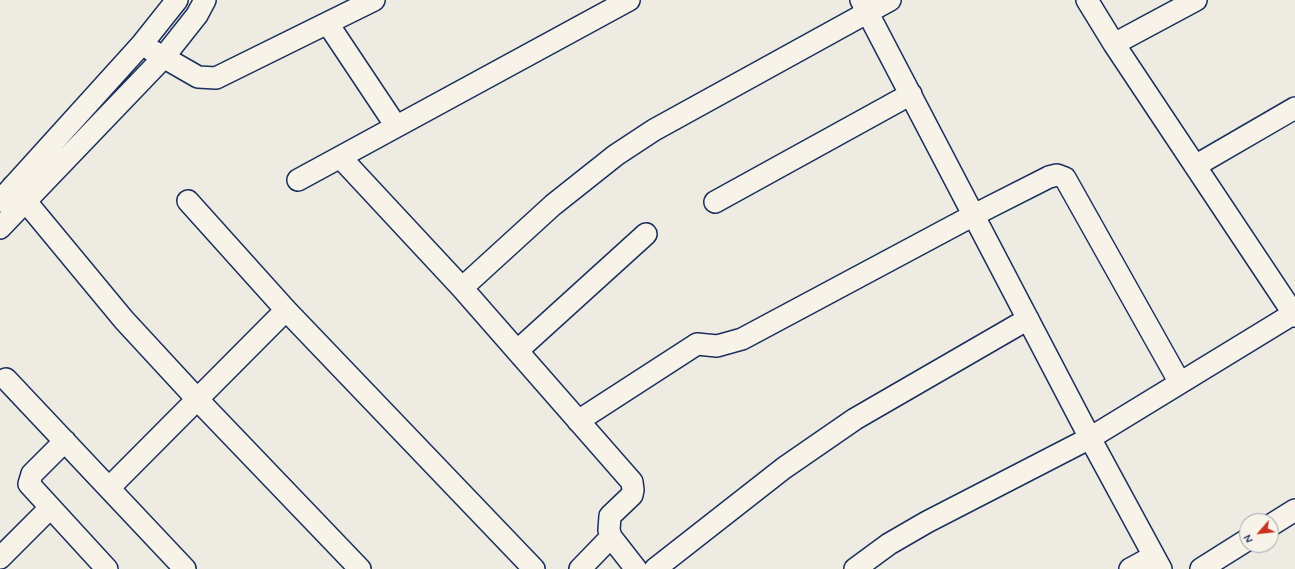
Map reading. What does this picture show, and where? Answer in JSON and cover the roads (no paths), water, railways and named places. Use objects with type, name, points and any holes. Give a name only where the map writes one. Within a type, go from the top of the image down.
[{"type":"street","points":[[0,228],[13,196],[142,44],[177,0]]},
{"type":"street","points":[[13,196],[162,58],[197,15],[205,0]]},
{"type":"street","points":[[142,44],[162,58],[198,77],[216,78],[374,0]]},
{"type":"street","points":[[298,180],[341,158],[396,126],[629,0]]},
{"type":"street","points":[[462,288],[552,205],[616,154],[654,130],[865,6],[890,0]]},
{"type":"street","points":[[855,569],[889,544],[927,522],[1090,438],[1294,315],[1114,44],[1087,0]]},
{"type":"street","points":[[1114,44],[1196,0]]},
{"type":"street","points":[[865,6],[1090,438],[1157,562],[1130,569]]},
{"type":"street","points":[[328,24],[396,126]]},
{"type":"street","points":[[716,202],[911,94]]},
{"type":"street","points":[[1195,166],[1295,108]]},
{"type":"street","points":[[341,158],[462,288],[632,482],[632,495],[610,516],[608,525],[611,537],[636,569]]},
{"type":"street","points":[[578,421],[697,344],[717,346],[742,339],[974,215],[1050,177],[1057,175],[1065,178],[1180,383]]},
{"type":"street","points":[[13,196],[197,399],[360,569]]},
{"type":"street","points":[[188,201],[286,310],[534,569]]},
{"type":"street","points":[[516,351],[646,234]]},
{"type":"street","points":[[109,488],[286,310]]},
{"type":"street","points":[[655,569],[784,468],[855,420],[1028,318]]},
{"type":"street","points":[[6,379],[185,569]]},
{"type":"street","points":[[65,441],[30,478],[29,484],[107,569]]},
{"type":"street","points":[[0,558],[50,508]]},
{"type":"street","points":[[1279,520],[1295,510]]},
{"type":"street","points":[[580,569],[611,537]]},
{"type":"street","points":[[1201,569],[1239,545]]}]
